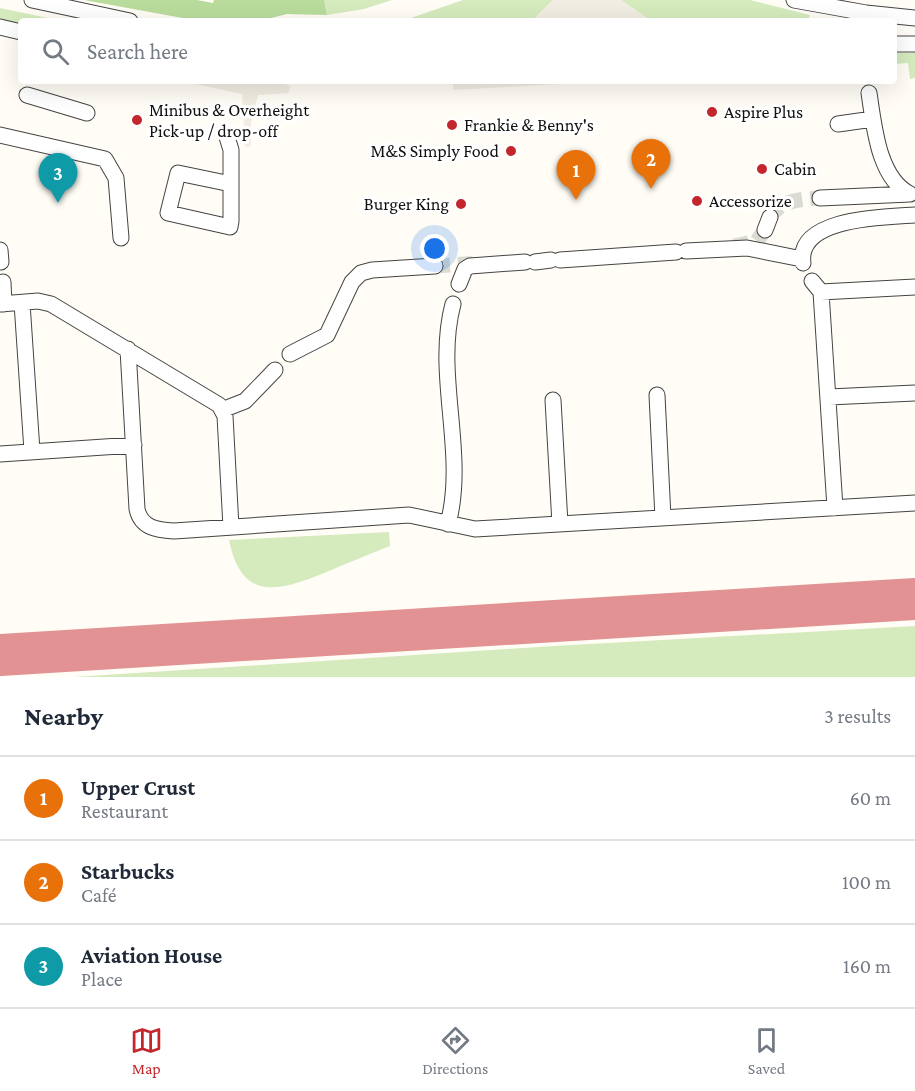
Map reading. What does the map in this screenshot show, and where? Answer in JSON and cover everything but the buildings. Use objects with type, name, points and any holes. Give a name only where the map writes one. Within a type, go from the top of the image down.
[{"type":"lane","points":[[32,0],[116,18]]},
{"type":"lane","points":[[794,0],[915,18]]},
{"type":"lane","points":[[813,4],[822,18]]},
{"type":"lane","points":[[0,27],[18,31]]},
{"type":"lane","points":[[897,44],[915,44]]},
{"type":"lane","points":[[869,93],[873,119],[888,170],[894,183],[913,194]]},
{"type":"lane","points":[[27,95],[87,113]]},
{"type":"lane","points":[[838,124],[873,119]]},
{"type":"lane","points":[[0,135],[105,159],[116,178],[121,238]]},
{"type":"lane","points":[[226,137],[231,150],[231,184],[230,227],[168,213],[178,173],[231,184]]},
{"type":"lane","points":[[820,198],[913,194]]},
{"type":"lane","points":[[459,284],[465,269],[470,266],[543,261],[747,248],[803,261],[805,246],[812,237],[837,224],[877,217],[915,215]]},
{"type":"lane","points":[[0,250],[1,262]]},
{"type":"lane","points":[[290,354],[327,335],[352,282],[361,273],[372,270],[435,266]]},
{"type":"lane","points":[[3,282],[2,304],[51,304],[217,404],[222,410],[231,527]]},
{"type":"lane","points":[[835,508],[829,398],[816,287],[915,287]]},
{"type":"lane","points":[[22,303],[32,451]]},
{"type":"lane","points":[[448,524],[455,489],[447,336],[453,304]]},
{"type":"lane","points":[[128,349],[137,509],[145,525],[168,531],[410,516],[475,529],[915,503]]},
{"type":"lane","points":[[222,410],[244,400],[275,370]]},
{"type":"lane","points":[[829,398],[915,393]]},
{"type":"lane","points":[[657,395],[663,518]]},
{"type":"lane","points":[[553,400],[560,524]]},
{"type":"lane","points":[[0,454],[134,446]]},
{"type":"green space","points":[[84,0],[197,0],[213,3],[214,0],[324,0],[327,15],[287,14],[271,18],[183,18]]},
{"type":"green space","points":[[324,0],[392,0],[364,9],[327,15]]},
{"type":"green space","points":[[463,0],[553,0],[535,18],[411,18]]},
{"type":"green space","points":[[621,0],[750,0],[810,15],[809,18],[647,18]]},
{"type":"green space","points":[[0,8],[48,18],[18,18],[18,27],[0,24]]},
{"type":"green space","points":[[897,53],[915,53],[915,78],[910,79],[908,63],[897,64]]},
{"type":"green space","points":[[389,532],[390,546],[312,578],[280,587],[266,587],[254,583],[243,575],[235,561],[229,540]]},
{"type":"green space","points":[[915,626],[915,677],[74,677],[554,646]]},
{"type":"shaded area","points":[[553,0],[621,0],[647,18],[535,18]]},
{"type":"shaded area","points":[[195,84],[284,84],[291,86],[288,93],[258,95],[251,124],[251,146],[245,147],[242,94]]},
{"type":"shaded area","points":[[453,84],[560,84],[453,90]]},
{"type":"taxiway","points":[[0,655],[915,599]]},
{"type":"tunnel","points":[[770,217],[774,211],[785,204],[820,198]]},
{"type":"tunnel","points":[[734,246],[757,241],[765,230]]},
{"type":"tunnel","points":[[435,266],[480,263]]},
{"type":"place","name":"Aspire Plus","points":[[712,112]]},
{"type":"place","name":"Minibus & Overheight Pick-up / drop-off","points":[[137,120]]},
{"type":"place","name":"Frankie & Benny's","points":[[452,125]]},
{"type":"place","name":"M&S Simply Food","points":[[511,151]]},
{"type":"place","name":"Cabin","points":[[762,169]]},
{"type":"place","name":"Starbucks","points":[[651,189]]},
{"type":"place","name":"Upper Crust","points":[[576,200]]},
{"type":"place","name":"Accessorize","points":[[697,201]]},
{"type":"place","name":"Aviation House","points":[[58,203]]},
{"type":"place","name":"Burger King","points":[[461,204]]}]
